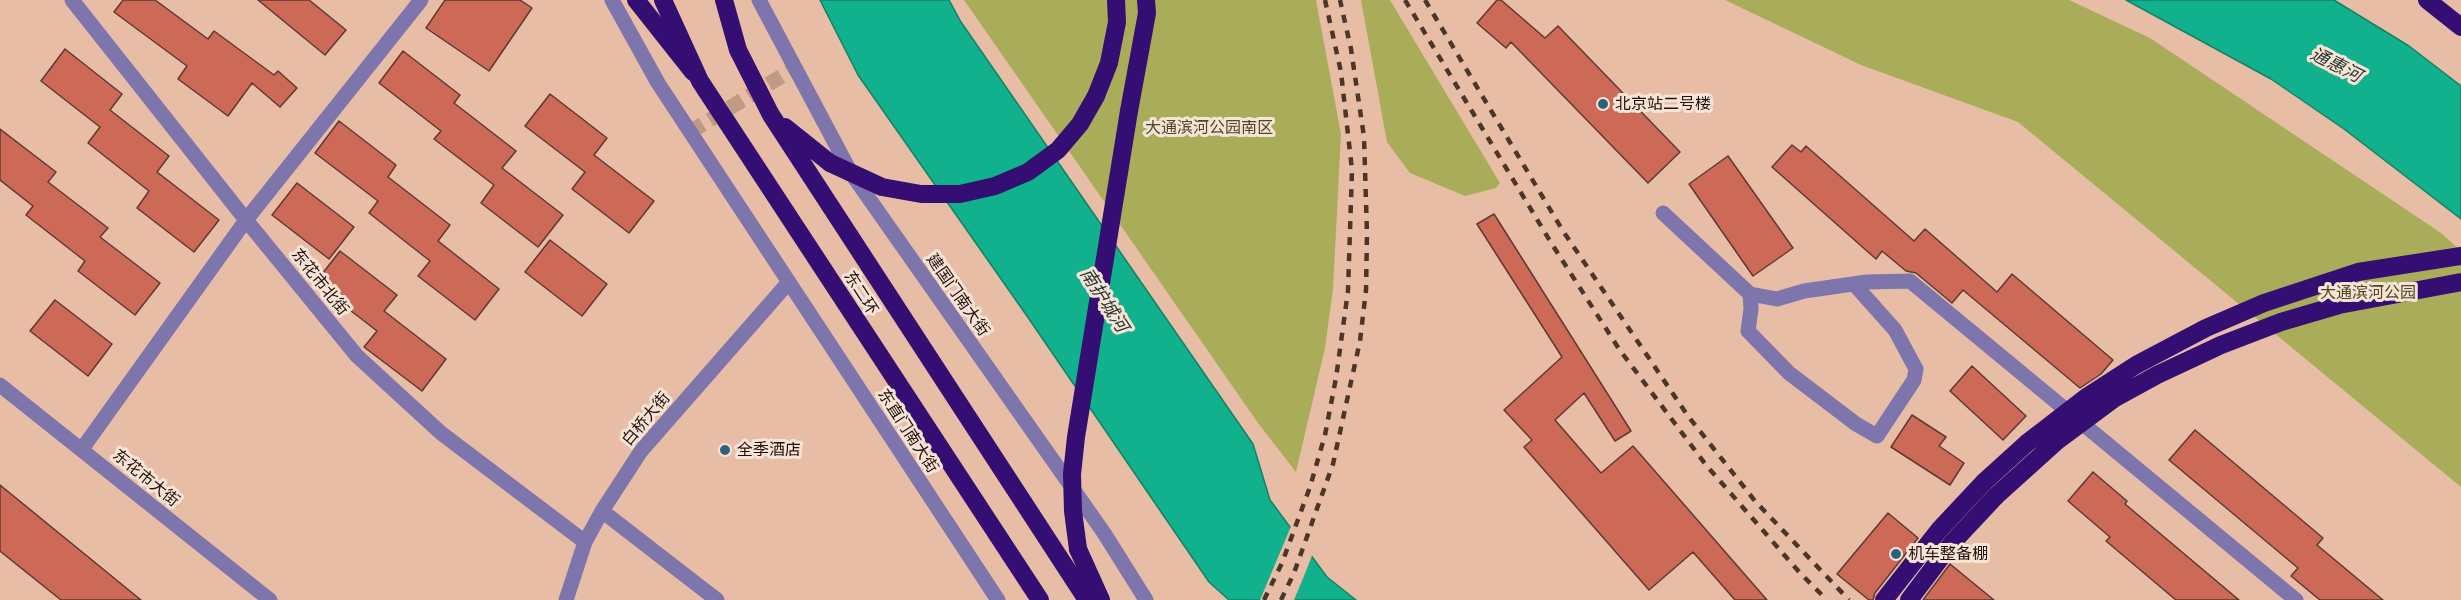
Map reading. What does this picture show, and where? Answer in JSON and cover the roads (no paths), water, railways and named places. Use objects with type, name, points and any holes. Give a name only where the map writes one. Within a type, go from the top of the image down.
[{"type":"highway","points":[[636,0],[700,81]]},
{"type":"highway","name":"东二环","points":[[663,0],[700,81],[1040,600]]},
{"type":"highway","name":"东二环","points":[[724,0],[738,50],[771,115],[1087,600]]},
{"type":"highway","points":[[771,115],[830,164],[882,187],[921,194],[960,194],[995,186],[1028,172],[1058,150],[1080,124],[1096,96],[1109,63],[1118,22],[1116,0]]},
{"type":"highway","points":[[1101,600],[1078,549],[1072,493],[1076,437],[1146,13],[1146,0]]},
{"type":"highway","points":[[2427,0],[2461,27]]},
{"type":"highway","points":[[1884,600],[1939,530],[1984,482],[2026,443],[2088,396],[2136,365],[2206,328],[2264,303],[2358,272],[2461,256]]},
{"type":"highway","points":[[1909,600],[1952,543],[1996,496],[2057,441],[2115,398],[2199,355],[2281,322],[2339,304],[2461,282]]},
{"type":"street","name":"东花市北街","points":[[72,0],[357,356],[441,433],[585,542]]},
{"type":"street","points":[[82,449],[246,220],[421,0]]},
{"type":"street","points":[[612,0],[658,83],[788,283]]},
{"type":"street","name":"建国门南大街","points":[[759,0],[851,173],[1104,533],[1146,600]]},
{"type":"street","points":[[1663,213],[1750,294],[1777,298],[1804,291],[1854,284],[1894,280],[1910,281],[2296,600]]},
{"type":"street","name":"白桥大街","points":[[566,600],[585,542],[602,511],[641,452],[788,283]]},
{"type":"street","name":"东直门南大街","points":[[788,283],[998,600]]},
{"type":"street","points":[[1750,294],[1751,309],[1748,331],[1789,373],[1856,424],[1877,436],[1914,380],[1916,369],[1895,330],[1854,284]]},
{"type":"street","name":"东花市大街","points":[[0,384],[270,600]]},
{"type":"street","points":[[602,511],[717,600]]},
{"type":"water","name":"南护城河","points":[[820,0],[949,0],[961,22],[1253,444],[1270,500],[1327,577],[1356,600],[1229,600],[1209,582],[858,75]]},
{"type":"water","name":"通惠河","points":[[2126,0],[2334,0],[2409,46],[2461,86],[2461,219],[2344,129],[2271,79]]},
{"type":"tunnel","points":[[690,132],[795,68]]},
{"type":"railway","points":[[1264,600],[1282,563],[1310,487],[1325,435],[1336,378],[1348,291],[1352,170],[1341,72],[1325,0]]},
{"type":"railway","points":[[1281,600],[1294,573],[1333,464],[1360,341],[1366,290],[1364,137],[1351,49],[1340,0]]},
{"type":"railway","points":[[1405,0],[1550,241],[1619,349],[1706,465],[1800,573],[1827,600]]},
{"type":"railway","points":[[1425,0],[1563,231],[1688,416],[1755,501],[1849,600]]},
{"type":"place","name":"北京站二号楼","points":[[1603,104]]},
{"type":"place","name":"全季酒店","points":[[725,450]]},
{"type":"place","name":"机车整备棚","points":[[1896,554]]},
{"type":"park label","name":"大通滨河公园南区","points":[[1209,128]]},
{"type":"park label","name":"大通滨河公园","points":[[2368,293]]}]
